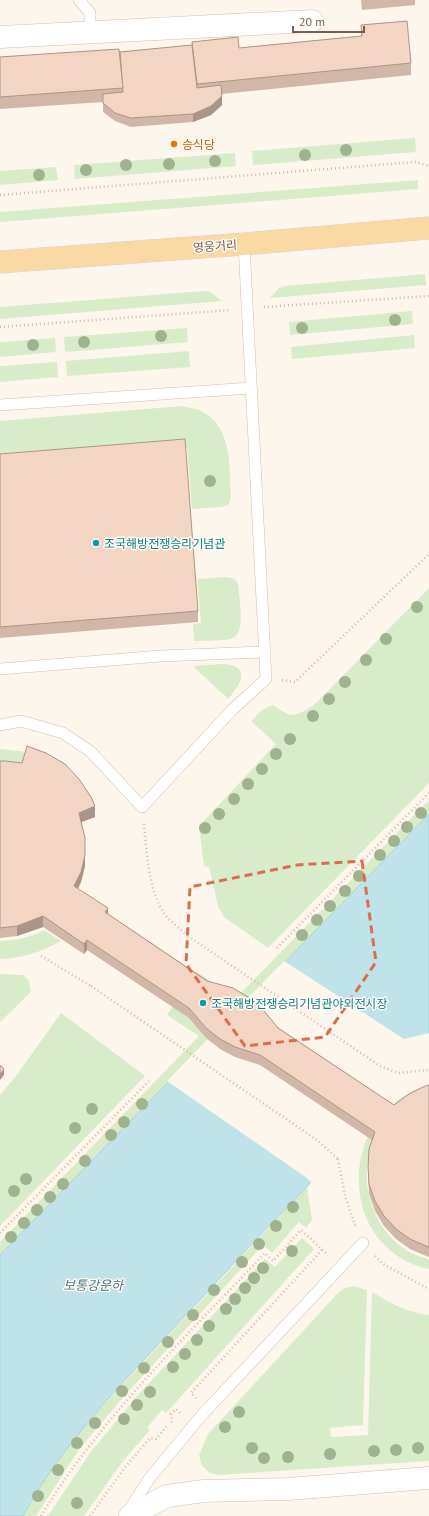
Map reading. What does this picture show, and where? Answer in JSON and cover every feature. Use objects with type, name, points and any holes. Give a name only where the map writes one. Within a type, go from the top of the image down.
[{"type":"main road","name":"영웅거리","points":[[0,262],[244,244],[429,228]]},
{"type":"street","points":[[0,37],[90,31],[312,21]]},
{"type":"street","points":[[130,1516],[167,1496],[204,1491],[288,1489],[429,1478]]},
{"type":"lane","points":[[79,0],[90,13],[90,31]]},
{"type":"lane","points":[[0,725],[21,721],[63,733],[91,752],[142,807],[233,710],[266,679],[246,308],[244,244]]},
{"type":"lane","points":[[0,405],[251,388]]},
{"type":"lane","points":[[0,669],[161,656],[264,652]]},
{"type":"lane","points":[[125,1516],[149,1480],[193,1426],[363,1243]]},
{"type":"path","points":[[0,195],[415,162],[429,166]]},
{"type":"path","points":[[0,327],[246,308],[429,296]]},
{"type":"path","points":[[266,679],[295,682],[429,554]]},
{"type":"path","points":[[277,948],[429,793]]},
{"type":"path","points":[[142,807],[147,859],[154,891],[164,913],[188,936],[380,1066],[398,1073],[429,1070]]},
{"type":"path","points":[[41,956],[92,986],[317,1140],[338,1159]]},
{"type":"path","points":[[0,1233],[149,1081]]},
{"type":"path","points":[[41,1516],[85,1450],[133,1394],[265,1253],[273,1261],[300,1230],[341,1266]]},
{"type":"path","points":[[208,1409],[191,1393],[322,1250]]},
{"type":"path","points":[[90,1516],[126,1466],[150,1438],[156,1439],[172,1421],[171,1414],[176,1409],[193,1426]]},
{"type":"highlighted area","points":[[362,861],[376,962],[325,1037],[245,1046],[186,964],[190,887],[297,865]]},
{"type":"green space","points":[[415,138],[416,152],[253,165],[252,151]]},
{"type":"green space","points":[[235,153],[236,166],[75,179],[74,165]]},
{"type":"green space","points":[[56,167],[58,180],[0,185],[0,171]]},
{"type":"green space","points":[[418,180],[418,189],[0,222],[0,212]]},
{"type":"green space","points":[[425,274],[426,285],[270,298],[279,288],[285,286]]},
{"type":"green space","points":[[204,291],[210,292],[222,301],[0,319],[0,307]]},
{"type":"green space","points":[[412,311],[413,324],[290,335],[289,322]]},
{"type":"green space","points":[[187,328],[188,342],[65,352],[64,337]]},
{"type":"green space","points":[[414,335],[415,348],[292,359],[291,347]]},
{"type":"green space","points":[[55,338],[56,352],[0,357],[0,342]]},
{"type":"green space","points":[[189,351],[190,367],[67,376],[66,361]]},
{"type":"green space","points":[[57,362],[58,377],[0,382],[0,366]]},
{"type":"green space","points":[[183,406],[199,410],[211,418],[219,427],[224,437],[229,461],[231,497],[229,504],[222,507],[192,509],[187,448],[0,462],[0,421]]},
{"type":"green space","points":[[226,577],[235,579],[238,584],[241,622],[237,635],[233,638],[224,640],[194,641],[193,624],[201,623],[197,579]]},
{"type":"green space","points":[[429,588],[429,783],[268,948],[224,917],[218,906],[209,867],[204,866],[199,826],[276,744],[251,721],[269,706],[273,705],[285,713],[294,715],[314,705]]},
{"type":"green space","points":[[223,664],[232,665],[238,668],[241,672],[240,682],[228,699],[193,666]]},
{"type":"green space","points":[[0,749],[27,752],[22,770],[0,769]]},
{"type":"green space","points":[[429,800],[429,814],[0,1255],[0,1242],[199,1036],[167,1015],[196,971],[234,997],[229,1005]]},
{"type":"green space","points":[[44,930],[61,941],[32,954],[0,959],[0,941],[23,938]]},
{"type":"green space","points":[[0,974],[23,975],[29,981],[31,992],[0,1022]]},
{"type":"green space","points":[[61,1013],[145,1076],[0,1226],[0,1095],[16,1076]]},
{"type":"green space","points":[[429,1085],[429,1094],[373,1142],[368,1157],[367,1180],[369,1195],[381,1224],[401,1247],[414,1254],[429,1259],[429,1269],[408,1262],[390,1250],[377,1236],[367,1218],[361,1199],[359,1178],[361,1157],[368,1136],[374,1127],[390,1107],[396,1102],[408,1093]]},
{"type":"green space","points":[[307,1187],[312,1220],[306,1228],[299,1222],[272,1253],[263,1245],[128,1392],[80,1448],[36,1516],[23,1516],[49,1472],[85,1425]]},
{"type":"green space","points":[[302,1238],[314,1249],[166,1413],[162,1410],[147,1428],[150,1430],[123,1461],[84,1516],[48,1516],[90,1453],[136,1397],[265,1259],[275,1267]]},
{"type":"green space","points":[[353,1286],[367,1290],[363,1425],[330,1428],[331,1437],[368,1435],[372,1292],[392,1304],[406,1310],[429,1315],[429,1461],[218,1475],[210,1473],[202,1466],[199,1455],[208,1434],[339,1292],[345,1288]]},
{"type":"water","name":"보통강운하","points":[[429,814],[429,1069],[326,1162],[307,1187],[111,1396],[55,1465],[23,1516],[0,1516],[0,1255]]},
{"type":"pier","points":[[284,961],[404,1039],[429,1033],[429,1071],[327,1163],[312,1184],[307,1178],[167,1081]]},
{"type":"building","points":[[407,21],[411,63],[197,84],[192,42],[238,37],[239,48],[362,36],[361,25]]},
{"type":"building","points":[[192,45],[197,88],[221,85],[222,96],[211,106],[193,114],[131,118],[115,113],[103,103],[103,94],[123,92],[120,52]]},
{"type":"building","points":[[119,49],[123,88],[0,97],[0,57]]},
{"type":"building","name":"조국해방전쟁승리기념관","points":[[185,439],[198,611],[0,627],[0,454]]},
{"type":"building","name":"조국해방전쟁승리기념관야외전시장","points":[[27,746],[46,753],[65,764],[79,779],[95,806],[79,813],[85,838],[85,855],[81,872],[74,886],[108,908],[105,912],[207,981],[233,988],[248,997],[261,1007],[278,1028],[394,1105],[409,1094],[429,1085],[429,1247],[410,1239],[396,1229],[384,1216],[375,1201],[369,1184],[368,1167],[369,1149],[375,1132],[260,1055],[235,1047],[220,1039],[206,1028],[189,1008],[87,940],[84,944],[43,916],[17,926],[0,928],[0,761],[22,763]]},
{"type":"building","points":[[0,1065],[4,1069],[0,1074]]},
{"type":"place","name":"승식당","points":[[174,144]]},
{"type":"place","name":"조국해방전쟁승리기념관","points":[[96,543]]},
{"type":"place","name":"조국해방전쟁승리기념관야외전시장","points":[[203,1003]]}]
